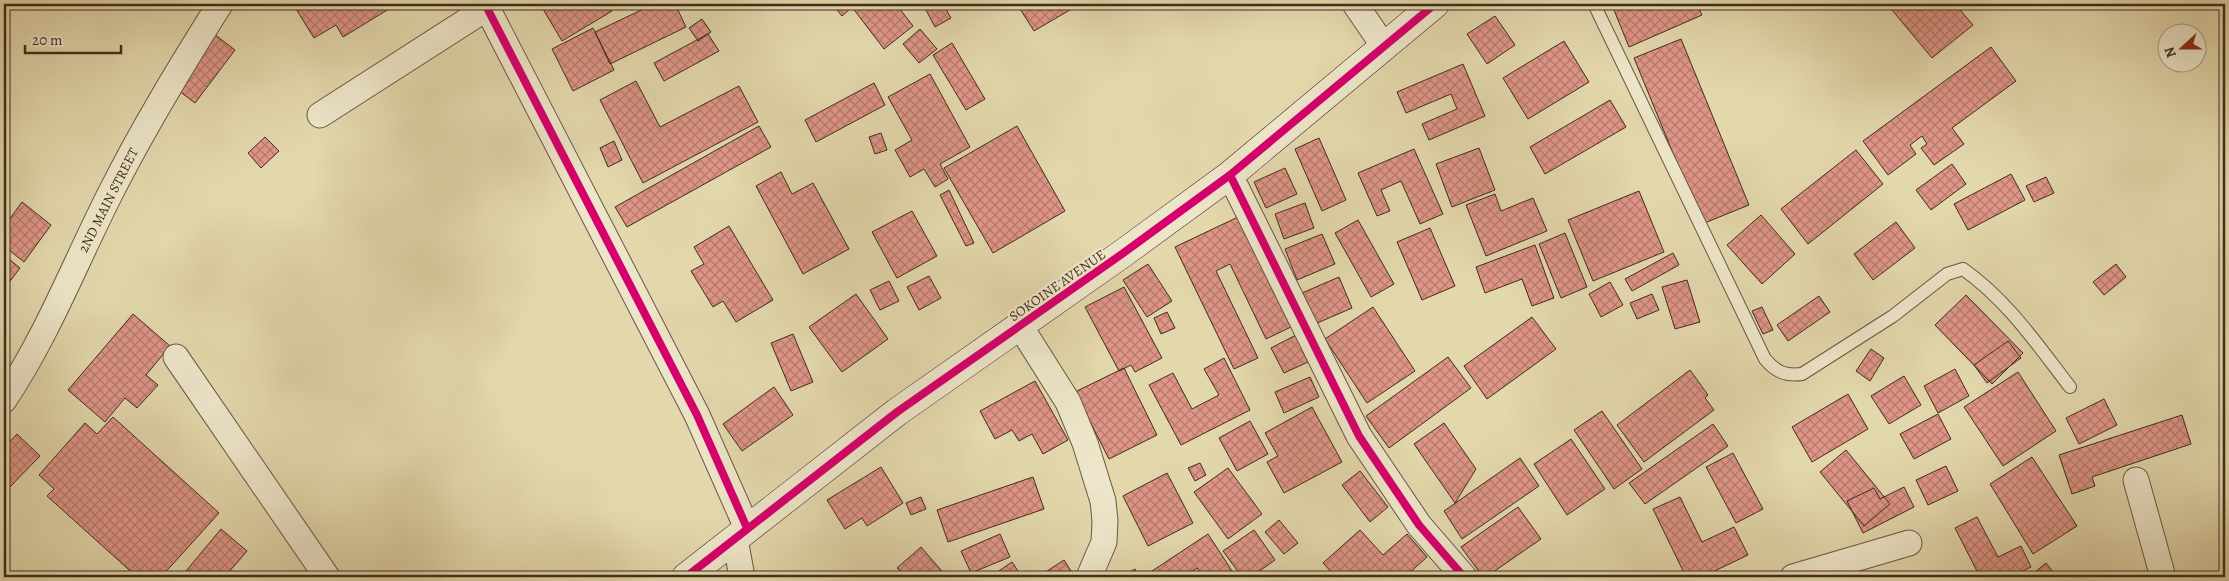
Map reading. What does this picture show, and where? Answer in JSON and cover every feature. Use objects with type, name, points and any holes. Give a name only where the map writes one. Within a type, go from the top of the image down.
[{"type":"street","name":"2ND MAIN STREET","points":[[4,400],[33,351],[111,192],[143,132],[171,81],[220,4]]},
{"type":"street","points":[[1355,4],[1383,46]]},
{"type":"street","name":"SOKOINE AVENUE","points":[[686,577],[897,412],[1230,175],[1435,4]]},
{"type":"street","points":[[320,115],[486,6],[697,415],[741,533],[742,577]]},
{"type":"street","points":[[1230,175],[1359,436],[1419,525],[1464,577]]},
{"type":"street","points":[[1020,326],[1068,402],[1103,501],[1105,521],[1104,542],[1089,577]]},
{"type":"street","points":[[176,357],[327,577]]},
{"type":"street","points":[[2136,480],[2162,577]]},
{"type":"street","points":[[1793,577],[1909,543]]},
{"type":"lane","points":[[1594,4],[1765,358],[1774,370],[1788,376],[1802,374],[1894,316],[1947,274],[1964,269],[1984,283],[2012,312],[2070,387]]},
{"type":"building","points":[[293,4],[397,4],[343,37],[336,25],[314,38]]},
{"type":"building","points":[[540,4],[608,4],[612,11],[562,41]]},
{"type":"building","points":[[654,4],[675,4],[686,27],[610,64],[595,32]]},
{"type":"building","points":[[832,4],[896,4],[913,26],[884,49],[852,7],[842,16]]},
{"type":"building","points":[[936,4],[943,4],[951,18],[935,27],[926,10]]},
{"type":"building","points":[[1017,4],[1080,4],[1034,31]]},
{"type":"building","points":[[1630,4],[1697,4],[1702,15],[1629,47],[1614,10]]},
{"type":"building","points":[[1887,4],[1955,4],[1973,25],[1932,58]]},
{"type":"building","points":[[1495,16],[1515,45],[1487,64],[1467,34]]},
{"type":"building","points":[[702,19],[711,32],[698,41],[689,28]]},
{"type":"building","points":[[593,28],[614,70],[573,91],[552,49]]},
{"type":"building","points":[[920,29],[937,49],[919,63],[903,44]]},
{"type":"building","points":[[214,34],[235,50],[195,103],[174,87]]},
{"type":"building","points":[[708,34],[719,51],[664,81],[654,63]]},
{"type":"building","points":[[1681,39],[1749,205],[1702,224],[1634,58]]},
{"type":"building","points":[[1564,41],[1589,82],[1528,119],[1503,78]]},
{"type":"building","points":[[952,43],[985,99],[966,110],[933,55]]},
{"type":"building","points":[[1991,47],[2016,81],[1952,128],[1964,144],[1934,165],[1921,148],[1927,144],[1922,136],[1910,145],[1916,154],[1888,175],[1863,141]]},
{"type":"building","points":[[1463,64],[1485,116],[1429,140],[1422,124],[1457,109],[1451,94],[1406,113],[1397,92]]},
{"type":"building","points":[[930,74],[970,147],[940,164],[948,179],[935,187],[924,169],[910,177],[895,150],[912,140],[888,97]]},
{"type":"building","points":[[636,81],[660,127],[739,86],[758,122],[643,183],[600,100]]},
{"type":"building","points":[[874,83],[885,105],[816,142],[805,120]]},
{"type":"building","points":[[1610,100],[1626,127],[1545,174],[1530,147]]},
{"type":"building","points":[[759,126],[771,147],[627,227],[615,207]]},
{"type":"building","points":[[1017,126],[1065,211],[993,253],[944,168]]},
{"type":"building","points":[[881,133],[887,150],[875,154],[869,137]]},
{"type":"building","points":[[265,137],[279,151],[261,168],[248,153]]},
{"type":"building","points":[[1319,138],[1346,200],[1322,211],[1295,149]]},
{"type":"building","points":[[614,141],[622,160],[608,167],[600,148]]},
{"type":"building","points":[[1479,148],[1495,190],[1452,207],[1436,164]]},
{"type":"building","points":[[1414,149],[1443,214],[1420,224],[1401,181],[1381,190],[1390,211],[1377,216],[1358,173]]},
{"type":"building","points":[[1856,150],[1883,184],[1808,244],[1781,209]]},
{"type":"building","points":[[1952,164],[1966,184],[1931,210],[1916,190]]},
{"type":"building","points":[[1285,168],[1297,194],[1266,208],[1254,182]]},
{"type":"building","points":[[781,172],[792,194],[813,183],[849,249],[803,274],[756,186]]},
{"type":"building","points":[[2011,174],[2025,200],[1968,230],[1954,204]]},
{"type":"building","points":[[2046,177],[2054,193],[2034,202],[2026,186]]},
{"type":"building","points":[[949,190],[974,243],[966,246],[940,195]]},
{"type":"building","points":[[1639,191],[1664,252],[1593,281],[1568,220]]},
{"type":"building","points":[[1495,194],[1501,211],[1533,198],[1547,231],[1486,256],[1466,205]]},
{"type":"building","points":[[22,202],[51,225],[24,262],[4,246],[4,227]]},
{"type":"building","points":[[1305,203],[1314,228],[1284,239],[1275,214]]},
{"type":"building","points":[[912,211],[937,256],[897,278],[872,232]]},
{"type":"building","points":[[1761,215],[1795,254],[1762,284],[1727,245]]},
{"type":"building","points":[[1238,217],[1291,327],[1266,339],[1230,264],[1216,271],[1258,358],[1234,369],[1175,247]]},
{"type":"building","points":[[1358,220],[1394,284],[1371,297],[1335,233]]},
{"type":"building","points":[[1896,222],[1915,248],[1873,280],[1854,254]]},
{"type":"building","points":[[729,226],[773,300],[736,322],[723,301],[713,307],[691,271],[704,264],[694,247]]},
{"type":"building","points":[[1430,228],[1455,286],[1422,300],[1397,242]]},
{"type":"building","points":[[1565,233],[1587,287],[1561,298],[1539,244]]},
{"type":"building","points":[[1322,234],[1335,264],[1297,280],[1285,249]]},
{"type":"building","points":[[1535,245],[1554,298],[1532,306],[1522,279],[1485,293],[1476,267]]},
{"type":"building","points":[[1673,253],[1679,265],[1632,291],[1625,279]]},
{"type":"building","points":[[4,255],[20,268],[4,289]]},
{"type":"building","points":[[1148,264],[1172,301],[1147,317],[1123,280]]},
{"type":"building","points":[[2116,264],[2126,277],[2104,295],[2093,282]]},
{"type":"building","points":[[929,276],[941,298],[919,310],[907,287]]},
{"type":"building","points":[[1339,277],[1352,308],[1315,324],[1302,293]]},
{"type":"building","points":[[1687,280],[1700,322],[1675,329],[1662,287]]},
{"type":"building","points":[[889,281],[899,301],[880,310],[870,290]]},
{"type":"building","points":[[1610,282],[1623,305],[1601,317],[1589,294]]},
{"type":"building","points":[[1124,287],[1162,358],[1135,372],[1131,365],[1119,371],[1085,307]]},
{"type":"building","points":[[856,294],[888,339],[842,372],[809,327]]},
{"type":"building","points":[[1652,294],[1659,310],[1637,319],[1630,303]]},
{"type":"building","points":[[1966,295],[2023,353],[1992,384],[1935,325]]},
{"type":"building","points":[[1819,296],[1830,312],[1788,341],[1777,325]]},
{"type":"building","points":[[1373,307],[1415,371],[1367,403],[1325,339]]},
{"type":"building","points":[[1762,307],[1773,330],[1763,334],[1752,311]]},
{"type":"building","points":[[1167,312],[1175,328],[1161,334],[1154,318]]},
{"type":"building","points":[[133,314],[170,346],[146,375],[158,385],[137,408],[125,398],[105,422],[68,390]]},
{"type":"building","points":[[1532,317],[1556,349],[1487,399],[1464,366]]},
{"type":"building","points":[[793,334],[813,382],[791,391],[771,343]]},
{"type":"building","points":[[1296,335],[1308,362],[1284,373],[1271,348]]},
{"type":"building","points":[[2008,341],[2021,358],[1987,383],[1974,365]]},
{"type":"building","points":[[1871,349],[1884,358],[1870,381],[1856,371]]},
{"type":"building","points":[[1448,357],[1471,388],[1389,448],[1366,416]]},
{"type":"building","points":[[1224,358],[1250,410],[1181,445],[1149,385],[1173,373],[1192,409],[1219,395],[1204,369]]},
{"type":"building","points":[[1124,368],[1157,435],[1109,459],[1075,392]]},
{"type":"building","points":[[1955,369],[1969,396],[1938,413],[1924,386]]},
{"type":"building","points":[[1690,370],[1708,395],[1705,398],[1714,410],[1644,462],[1617,425]]},
{"type":"building","points":[[2018,372],[2056,431],[2003,466],[1964,407]]},
{"type":"building","points":[[1904,376],[1921,405],[1889,424],[1871,396]]},
{"type":"building","points":[[1310,377],[1319,397],[1284,413],[1275,392]]},
{"type":"building","points":[[1035,381],[1068,440],[1043,454],[1032,434],[1019,441],[1012,430],[995,439],[980,411]]},
{"type":"building","points":[[774,387],[793,415],[742,451],[723,424]]},
{"type":"building","points":[[1848,394],[1868,429],[1812,462],[1792,427]]},
{"type":"building","points":[[2104,399],[2117,425],[2079,444],[2066,418]]},
{"type":"building","points":[[1312,407],[1342,462],[1284,493],[1267,462],[1278,456],[1265,433]]},
{"type":"building","points":[[1602,411],[1642,469],[1614,489],[1574,430]]},
{"type":"building","points":[[1938,414],[1951,439],[1914,459],[1900,434]]},
{"type":"building","points":[[2182,415],[2191,444],[2092,477],[2095,486],[2072,494],[2059,455]]},
{"type":"building","points":[[113,417],[219,513],[161,577],[137,577],[47,496],[54,489],[39,475],[85,423],[97,434]]},
{"type":"building","points":[[1250,421],[1268,454],[1237,471],[1219,438]]},
{"type":"building","points":[[1444,423],[1476,469],[1455,503],[1414,444]]},
{"type":"building","points":[[1713,424],[1728,446],[1645,504],[1629,483]]},
{"type":"building","points":[[17,434],[40,456],[6,491],[4,488],[4,448]]},
{"type":"building","points":[[1571,439],[1605,489],[1567,515],[1534,464]]},
{"type":"building","points":[[1846,450],[1890,504],[1864,526],[1820,472]]},
{"type":"building","points":[[1733,453],[1763,509],[1736,523],[1706,467]]},
{"type":"building","points":[[2032,457],[2077,526],[2033,554],[1990,484]]},
{"type":"building","points":[[1520,458],[1539,486],[1462,539],[1444,511]]},
{"type":"building","points":[[1200,463],[1206,475],[1195,481],[1188,468]]},
{"type":"building","points":[[1946,466],[1958,491],[1928,505],[1916,480]]},
{"type":"building","points":[[881,467],[903,503],[867,526],[862,518],[845,529],[827,500]]},
{"type":"building","points":[[1228,468],[1262,514],[1228,539],[1194,492]]},
{"type":"building","points":[[1360,471],[1388,507],[1370,522],[1342,485]]},
{"type":"building","points":[[1167,473],[1193,523],[1148,546],[1123,496]]},
{"type":"building","points":[[1033,477],[1044,509],[948,542],[937,510]]},
{"type":"building","points":[[1904,487],[1914,507],[1863,533],[1847,501],[1874,488],[1880,499]]},
{"type":"building","points":[[921,497],[926,509],[911,515],[906,503]]},
{"type":"building","points":[[1680,497],[1702,542],[1734,527],[1748,555],[1702,577],[1686,577],[1653,509]]},
{"type":"building","points":[[1518,507],[1541,539],[1486,577],[1483,577],[1461,547]]},
{"type":"building","points":[[1977,517],[1998,557],[2021,546],[2031,567],[2010,577],[1980,577],[1955,528]]},
{"type":"building","points":[[1279,520],[1298,543],[1284,554],[1265,532]]},
{"type":"building","points":[[221,529],[247,551],[228,573],[233,577],[181,577]]},
{"type":"building","points":[[1254,530],[1275,560],[1251,577],[1242,577],[1223,551]]},
{"type":"building","points":[[1360,530],[1383,555],[1407,534],[1427,557],[1405,577],[1336,577],[1323,563]]},
{"type":"building","points":[[1000,534],[1010,557],[971,573],[961,551]]},
{"type":"building","points":[[1208,534],[1236,577],[1203,577],[1197,568],[1183,577],[1143,577]]},
{"type":"building","points":[[921,547],[947,577],[906,577],[897,568]]},
{"type":"building","points":[[1064,560],[1075,577],[1038,577]]},
{"type":"building","points":[[1012,562],[1022,577],[990,577]]},
{"type":"building","points":[[2046,563],[2057,577],[2029,577]]},
{"type":"building","points":[[1135,569],[1139,577],[1125,577],[1124,575]]},
{"type":"cycle path","points":[[485,4],[697,415],[747,528]]},
{"type":"cycle path","points":[[686,577],[897,412],[1122,254],[1230,175],[1435,4]]},
{"type":"cycle path","points":[[1230,175],[1359,436],[1419,525],[1464,577]]}]
